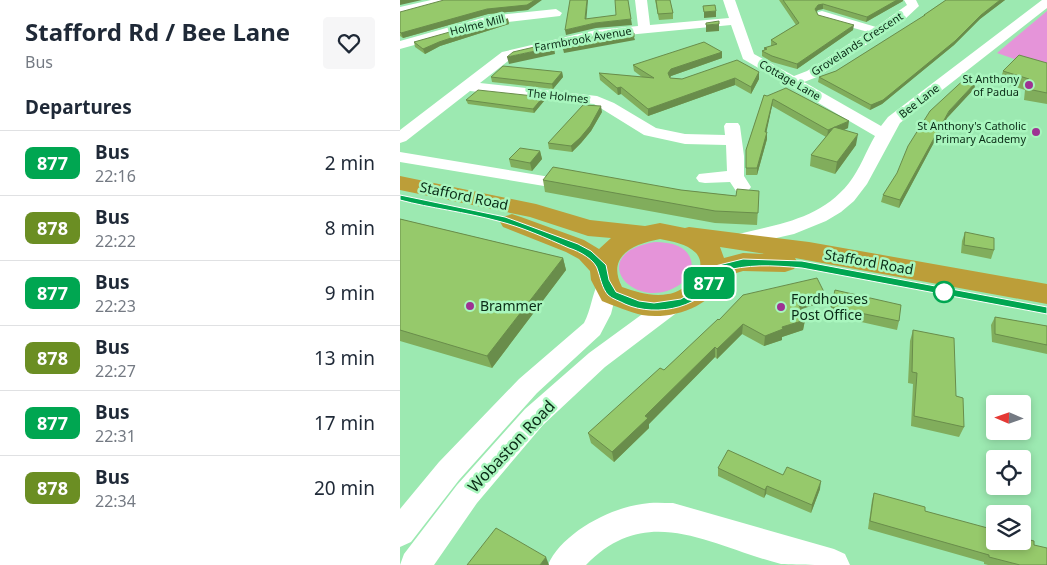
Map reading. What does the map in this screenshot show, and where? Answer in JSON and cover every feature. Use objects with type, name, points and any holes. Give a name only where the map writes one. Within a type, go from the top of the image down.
[{"type":"highway","name":"Stafford Road","points":[[400,182],[536,211],[588,228],[645,233]]},
{"type":"highway","name":"Stafford Road","points":[[400,198],[502,218],[528,227],[582,250],[605,277]]},
{"type":"highway","points":[[660,231],[689,235],[701,242],[714,259],[712,279],[696,295],[671,305],[654,307],[637,305],[612,294],[605,277],[607,256],[616,246],[630,238],[645,233],[660,231]]},
{"type":"highway","name":"Stafford Road","points":[[689,235],[809,252],[1047,294]]},
{"type":"highway","name":"Stafford Road","points":[[714,270],[743,262],[802,265],[1047,311]]},
{"type":"street","points":[[400,11],[445,0]]},
{"type":"street","points":[[550,43],[560,0]]},
{"type":"street","points":[[641,0],[644,29]]},
{"type":"street","name":"Cottage Lane","points":[[729,0],[736,21],[744,58],[792,82],[883,134]]},
{"type":"street","name":"Grovelands Crescent","points":[[792,82],[812,74],[911,8],[913,6],[910,0]]},
{"type":"street","name":"Bee Lane","points":[[737,241],[771,236],[813,220],[849,195],[861,179],[883,134],[894,120],[1047,2]]},
{"type":"street","name":"Holme Mill","points":[[400,45],[489,20],[556,12]]},
{"type":"street","points":[[828,19],[877,31]]},
{"type":"street","name":"Farmbrook Avenue","points":[[400,138],[464,86],[507,55],[550,43],[596,34],[736,21]]},
{"type":"street","name":"The Holmes","points":[[464,86],[597,100],[642,128],[696,140],[732,132],[739,181],[705,178]]},
{"type":"street","name":"Stafford Road","points":[[400,157],[544,181]]},
{"type":"street","points":[[809,252],[806,234],[813,220]]},
{"type":"street","name":"Wobaston Road","points":[[400,532],[449,471],[528,386],[592,329],[600,314],[605,277]]},
{"type":"street","name":"Wobaston Road","points":[[415,565],[467,494],[534,417],[597,360],[671,305]]},
{"type":"street","points":[[564,565],[590,539],[616,526],[641,518],[673,517],[834,565]]},
{"type":"shaded area","points":[[1047,11],[1047,70],[997,53]]},
{"type":"shaded area","points":[[655,242],[673,244],[683,249],[690,258],[692,268],[687,279],[682,283],[665,291],[648,293],[634,288],[624,280],[619,269],[622,258],[633,249]]},
{"type":"building","points":[[444,0],[535,0],[527,5],[487,9],[400,32],[400,12]]},
{"type":"building","points":[[570,0],[587,0],[585,19],[616,15],[615,0],[628,0],[631,19],[595,23],[565,30]]},
{"type":"building","points":[[656,0],[670,0],[673,13],[658,14]]},
{"type":"building","points":[[783,0],[897,0],[867,17],[823,4],[818,5],[815,9],[818,15],[854,25],[797,64],[762,51],[767,49],[764,48],[777,44],[771,40],[799,23]]},
{"type":"building","points":[[946,0],[1000,0],[981,15],[955,41],[883,100],[871,105],[819,77],[836,71]]},
{"type":"building","points":[[715,5],[716,11],[704,12],[703,6]]},
{"type":"building","points":[[508,19],[423,49],[414,42],[489,21]]},
{"type":"building","points":[[719,21],[719,24],[706,25],[706,23]]},
{"type":"building","points":[[634,33],[634,37],[563,49],[564,44],[596,36]]},
{"type":"building","points":[[704,42],[722,52],[671,69],[668,73],[670,78],[682,79],[737,60],[759,72],[751,87],[735,78],[648,109],[621,87],[617,88],[599,73],[654,78],[633,65]]},
{"type":"building","points":[[547,44],[554,47],[507,57],[513,52]]},
{"type":"building","points":[[1019,55],[1047,63],[1047,93],[1028,89],[1029,79],[1003,71]]},
{"type":"building","points":[[503,66],[562,72],[552,84],[491,77]]},
{"type":"building","points":[[969,75],[976,82],[949,111],[900,200],[883,195],[897,173],[908,146],[930,111]]},
{"type":"building","points":[[786,88],[849,121],[828,130],[773,99],[765,132],[767,132],[757,168],[746,168],[746,150],[764,95],[767,96]]},
{"type":"building","points":[[478,90],[543,97],[533,109],[466,100]]},
{"type":"building","points":[[583,105],[601,106],[590,126],[580,138],[571,146],[548,143]]},
{"type":"building","points":[[834,127],[858,134],[837,162],[811,155]]},
{"type":"building","points":[[520,148],[540,151],[530,163],[509,159]]},
{"type":"building","points":[[553,167],[681,190],[736,196],[737,189],[759,191],[758,213],[715,211],[543,180]]},
{"type":"building","name":"Brammer","points":[[400,219],[563,258],[487,356],[400,330]]},
{"type":"building","points":[[965,232],[994,238],[994,250],[964,245]]},
{"type":"building","points":[[817,278],[824,292],[797,300],[805,320],[782,327],[783,329],[765,336],[743,324],[717,349],[715,347],[645,416],[648,418],[612,452],[588,433],[660,368],[664,370],[719,320],[743,295]]},
{"type":"building","points":[[835,290],[901,305],[899,321],[831,307]]},
{"type":"building","points":[[995,317],[1047,326],[1047,345],[995,334]]},
{"type":"building","points":[[913,330],[954,338],[956,396],[963,398],[964,427],[914,416],[917,373],[912,372]]},
{"type":"building","points":[[728,450],[783,475],[787,467],[821,481],[812,505],[767,486],[765,490],[718,468]]},
{"type":"building","points":[[874,493],[925,507],[925,511],[986,528],[986,550],[1031,550],[1031,540],[1034,541],[1034,545],[1047,548],[1047,565],[1020,565],[870,521]]},
{"type":"building","points":[[496,528],[546,557],[540,565],[467,565]]},
{"type":"bus line","name":"877","points":[[400,198],[502,218],[575,246],[588,253],[603,268],[604,280],[612,294],[637,305],[654,307],[684,301],[705,288],[712,279],[714,270],[743,262],[761,262],[802,265],[1047,311]]},
{"type":"place","name":"St Anthony of Padua","points":[[1029,85]]},
{"type":"place","name":"St Anthony's Catholic Primary Academy","points":[[1036,132]]},
{"type":"place","name":"Brammer","points":[[470,306]]},
{"type":"place","name":"Fordhouses Post Office","points":[[781,307]]}]
